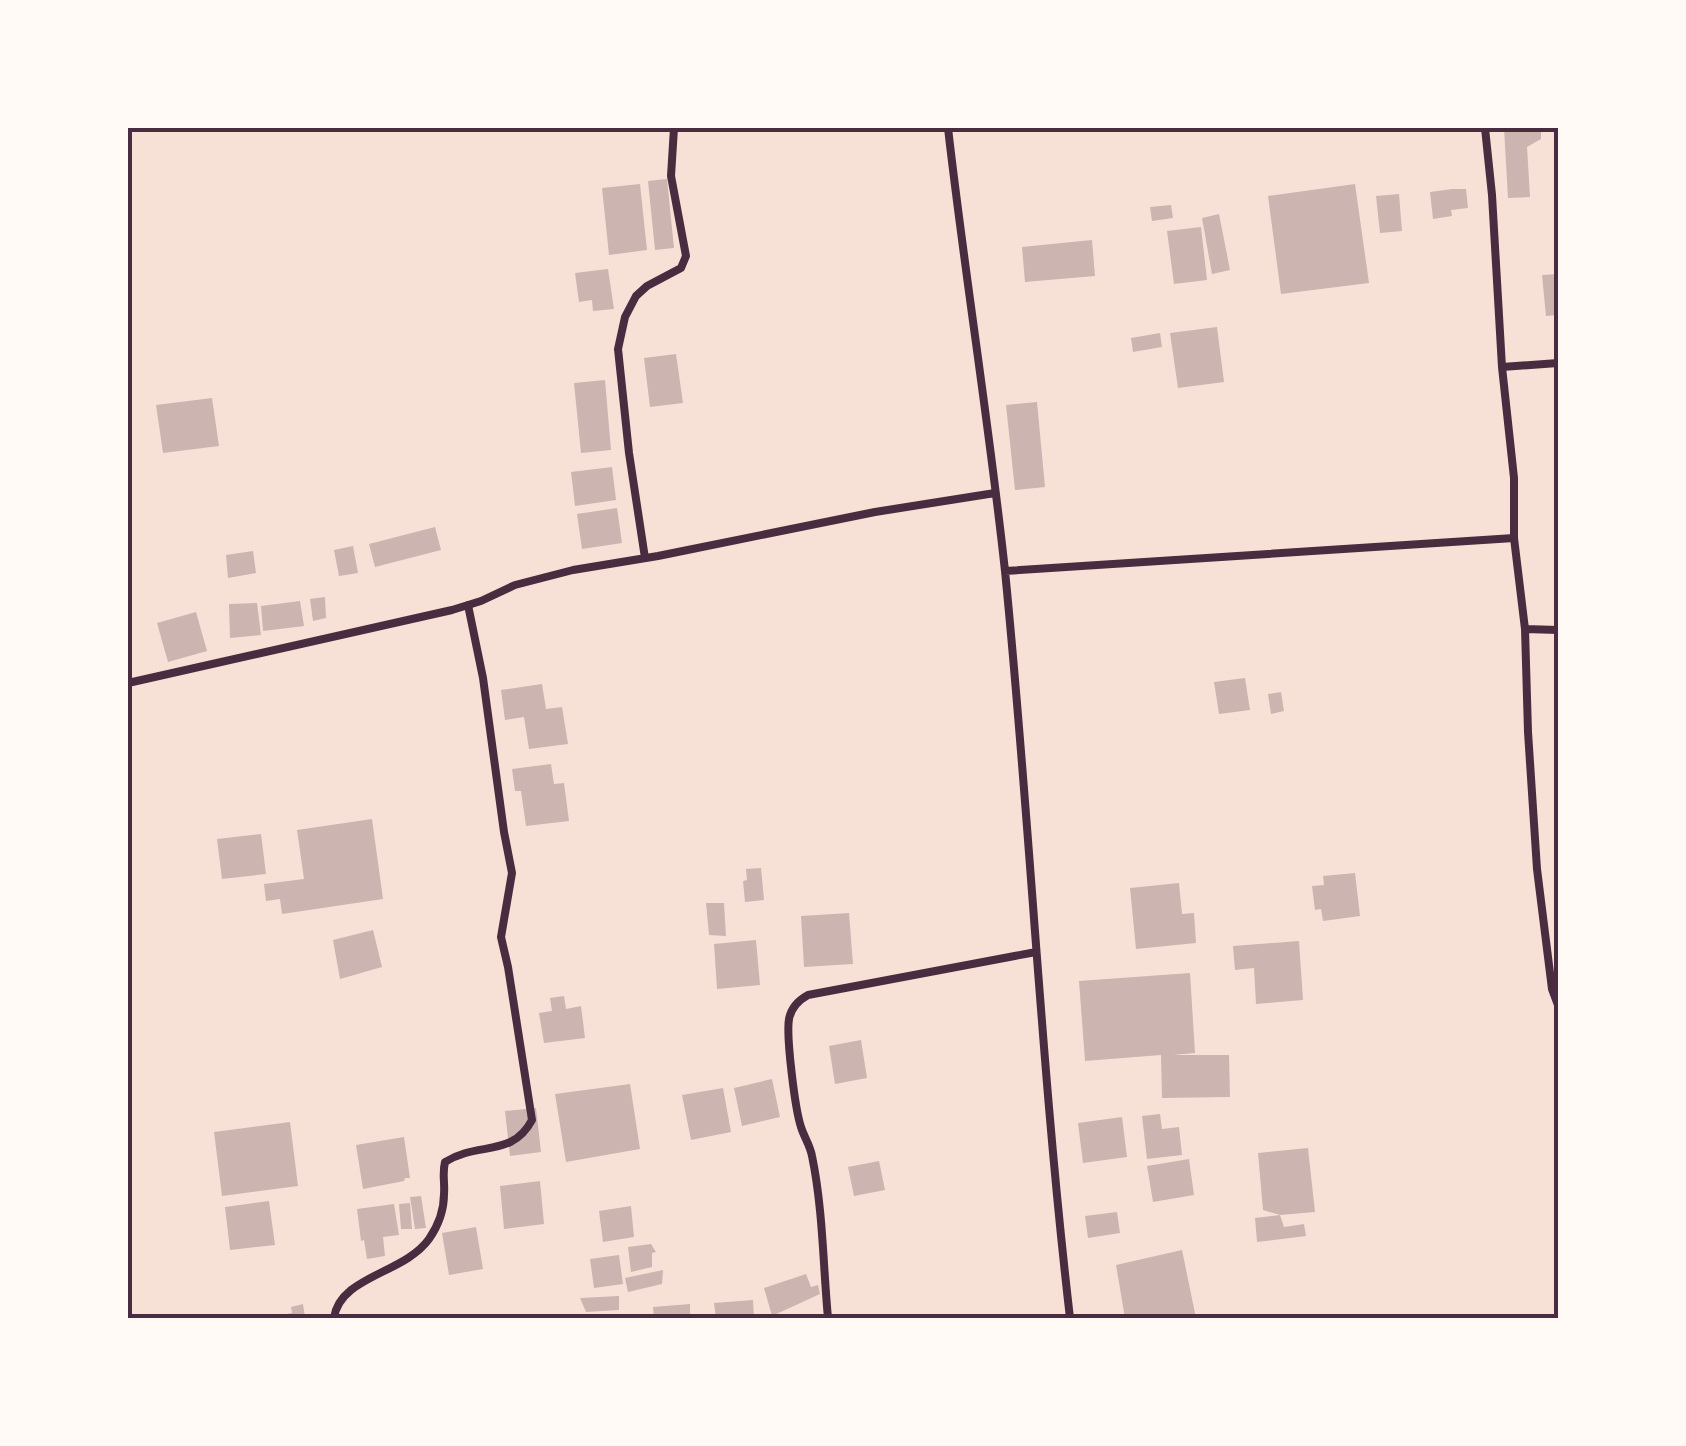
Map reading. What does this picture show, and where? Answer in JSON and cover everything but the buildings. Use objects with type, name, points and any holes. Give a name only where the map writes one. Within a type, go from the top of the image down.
[{"type":"street","points":[[645,558],[618,348],[625,317],[636,296],[681,268],[686,256],[671,176],[674,128]]},
{"type":"street","points":[[948,128],[1005,571],[1070,1318]]},
{"type":"street","points":[[1485,128],[1514,478],[1514,538],[1525,630],[1531,772],[1544,924],[1552,989],[1558,1005]]},
{"type":"street","points":[[1502,367],[1558,363]]},
{"type":"street","points":[[128,683],[468,605],[515,585],[572,570],[995,493]]},
{"type":"street","points":[[1005,571],[1514,538]]},
{"type":"street","points":[[334,1318],[342,1297],[354,1287],[413,1256],[428,1240],[441,1216],[446,1162],[456,1155],[514,1143],[532,1120],[501,937],[512,873],[468,605]]},
{"type":"street","points":[[1525,630],[1558,630]]},
{"type":"street","points":[[1544,924],[1558,922]]},
{"type":"street","points":[[828,1318],[817,1185],[796,1101],[790,1015],[808,996],[1036,952]]}]
